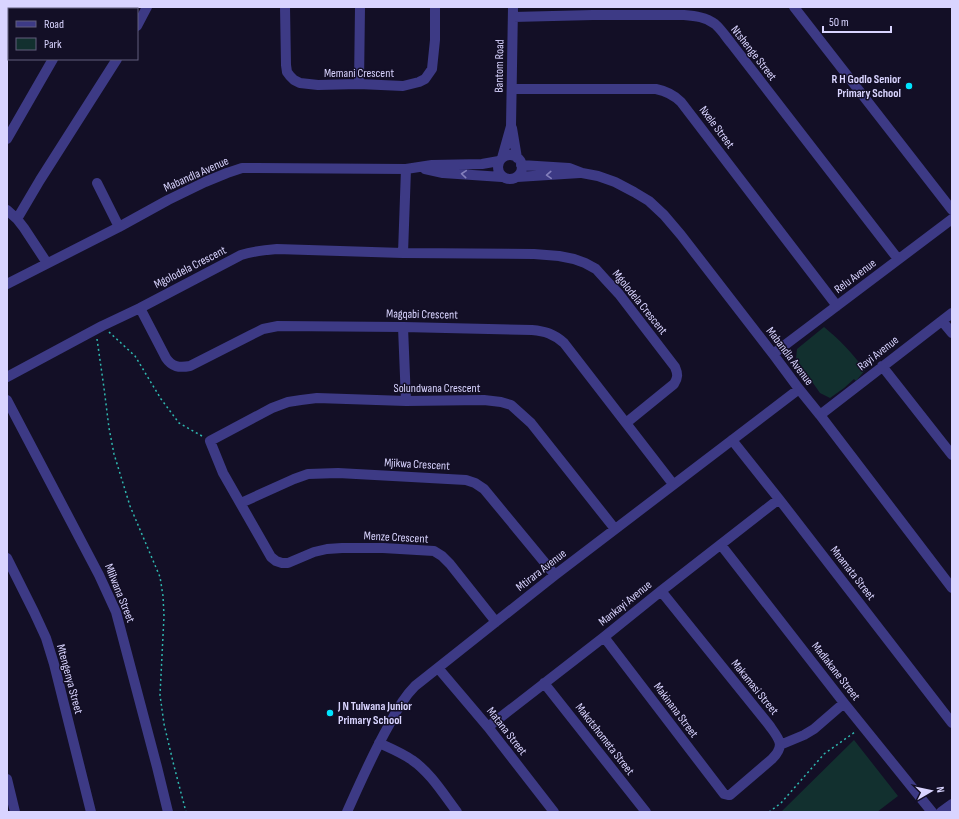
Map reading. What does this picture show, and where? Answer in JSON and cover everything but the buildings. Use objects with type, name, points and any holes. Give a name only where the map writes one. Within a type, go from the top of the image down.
[{"type":"street","points":[[138,24],[147,7]]},
{"type":"street","name":"Memani Crescent","points":[[285,7],[286,65],[287,72],[294,80],[300,83],[318,85],[359,84],[403,86],[425,79],[432,69],[435,40],[435,7]]},
{"type":"street","points":[[359,84],[360,7]]},
{"type":"street","points":[[794,7],[952,210]]},
{"type":"street","name":"Ntshenge Street","points":[[513,12],[593,11],[684,15],[702,18],[715,24],[898,259]]},
{"type":"street","name":"Bantom Road","points":[[513,12],[511,126],[519,161]]},
{"type":"street","points":[[7,139],[52,60]]},
{"type":"street","points":[[17,219],[116,60]]},
{"type":"street","name":"Nxele Street","points":[[512,89],[656,89],[669,92],[685,108],[837,306]]},
{"type":"street","name":"Bantom Road","points":[[500,159],[511,126]]},
{"type":"street","points":[[509,155],[519,161],[520,173],[517,177],[506,179],[499,174],[497,165],[500,159],[509,155]]},
{"type":"street","name":"Mabandla Avenue","points":[[7,284],[204,182],[242,168],[411,168],[432,165],[482,164],[500,159]]},
{"type":"street","name":"Mabandla Avenue","points":[[519,161],[564,167],[615,182],[649,201],[664,215],[681,234],[952,588]]},
{"type":"street","points":[[403,253],[411,168]]},
{"type":"street","name":"Mabandla Avenue","points":[[411,168],[443,173],[502,177]]},
{"type":"street","name":"Mabandla Avenue","points":[[517,177],[582,173]]},
{"type":"street","points":[[97,183],[119,227]]},
{"type":"street","points":[[7,210],[24,228],[47,263]]},
{"type":"street","name":"Relu Avenue","points":[[773,354],[952,219]]},
{"type":"street","name":"Mgolodela Crescent","points":[[7,377],[241,255],[252,252],[277,249],[403,253],[534,254],[574,259],[585,263],[596,270],[618,294],[674,367],[677,378],[674,384],[626,423]]},
{"type":"street","name":"Magqabi Crescent","points":[[140,308],[169,363],[183,368],[190,366],[263,329],[278,326],[532,330],[549,333],[564,343],[673,484]]},
{"type":"street","name":"Rayi Avenue","points":[[820,415],[952,313]]},
{"type":"street","points":[[942,321],[952,334]]},
{"type":"street","points":[[403,327],[406,401]]},
{"type":"street","points":[[882,366],[952,455]]},
{"type":"street","name":"Mtirara Avenue","points":[[347,812],[378,743],[400,704],[415,686],[555,575],[799,389]]},
{"type":"street","name":"Solundwana Crescent","points":[[210,441],[272,408],[288,402],[301,400],[317,398],[406,401],[484,400],[501,402],[511,405],[531,423],[615,529]]},
{"type":"street","name":"Mlilwana Street","points":[[7,400],[99,575],[116,612],[168,812]]},
{"type":"street","name":"Mnamata Street","points":[[732,440],[952,723]]},
{"type":"street","points":[[210,441],[223,473],[241,503]]},
{"type":"street","name":"Mjikwa Crescent","points":[[241,503],[308,474],[338,473],[466,480],[475,483],[484,489],[555,575]]},
{"type":"street","name":"Mankayi Avenue","points":[[488,726],[779,499]]},
{"type":"street","name":"Menze Crescent","points":[[241,503],[271,557],[282,563],[288,563],[314,552],[327,549],[383,548],[434,551],[450,564],[496,622]]},
{"type":"street","name":"Madlakane Street","points":[[721,545],[844,703],[932,812]]},
{"type":"street","name":"Mtengenya Street","points":[[7,558],[46,638],[54,664],[91,812]]},
{"type":"street","name":"Makamasi Street","points":[[661,591],[769,725],[780,745]]},
{"type":"street","name":"Makinana Street","points":[[604,637],[724,794],[730,795],[772,760],[777,755],[780,745]]},
{"type":"street","name":"Matana Street","points":[[438,668],[488,726],[554,812]]},
{"type":"street","name":"Makotshometa Street","points":[[544,683],[646,812]]},
{"type":"street","points":[[780,745],[814,729],[844,703]]},
{"type":"street","points":[[378,743],[407,757],[419,766],[429,776],[457,812]]},
{"type":"street","points":[[7,779],[15,812]]},
{"type":"street","points":[[941,812],[952,804]]},
{"type":"path","points":[[99,328],[135,356],[161,399],[178,423],[210,441]]},
{"type":"path","points":[[99,328],[104,388],[114,454],[130,506],[160,577],[164,616],[160,695],[166,731],[186,812]]},
{"type":"path","points":[[769,812],[781,803],[824,754],[863,726]]},
{"type":"green space","points":[[824,327],[846,347],[865,370],[856,381],[854,379],[830,398],[820,393],[796,359],[797,349]]},
{"type":"green space","points":[[854,740],[898,796],[877,812],[781,812]]},
{"type":"place","name":"R H Godlo Senior Primary School","points":[[909,86]]},
{"type":"place","name":"J N Tulwana Junior Primary School","points":[[330,713]]}]
